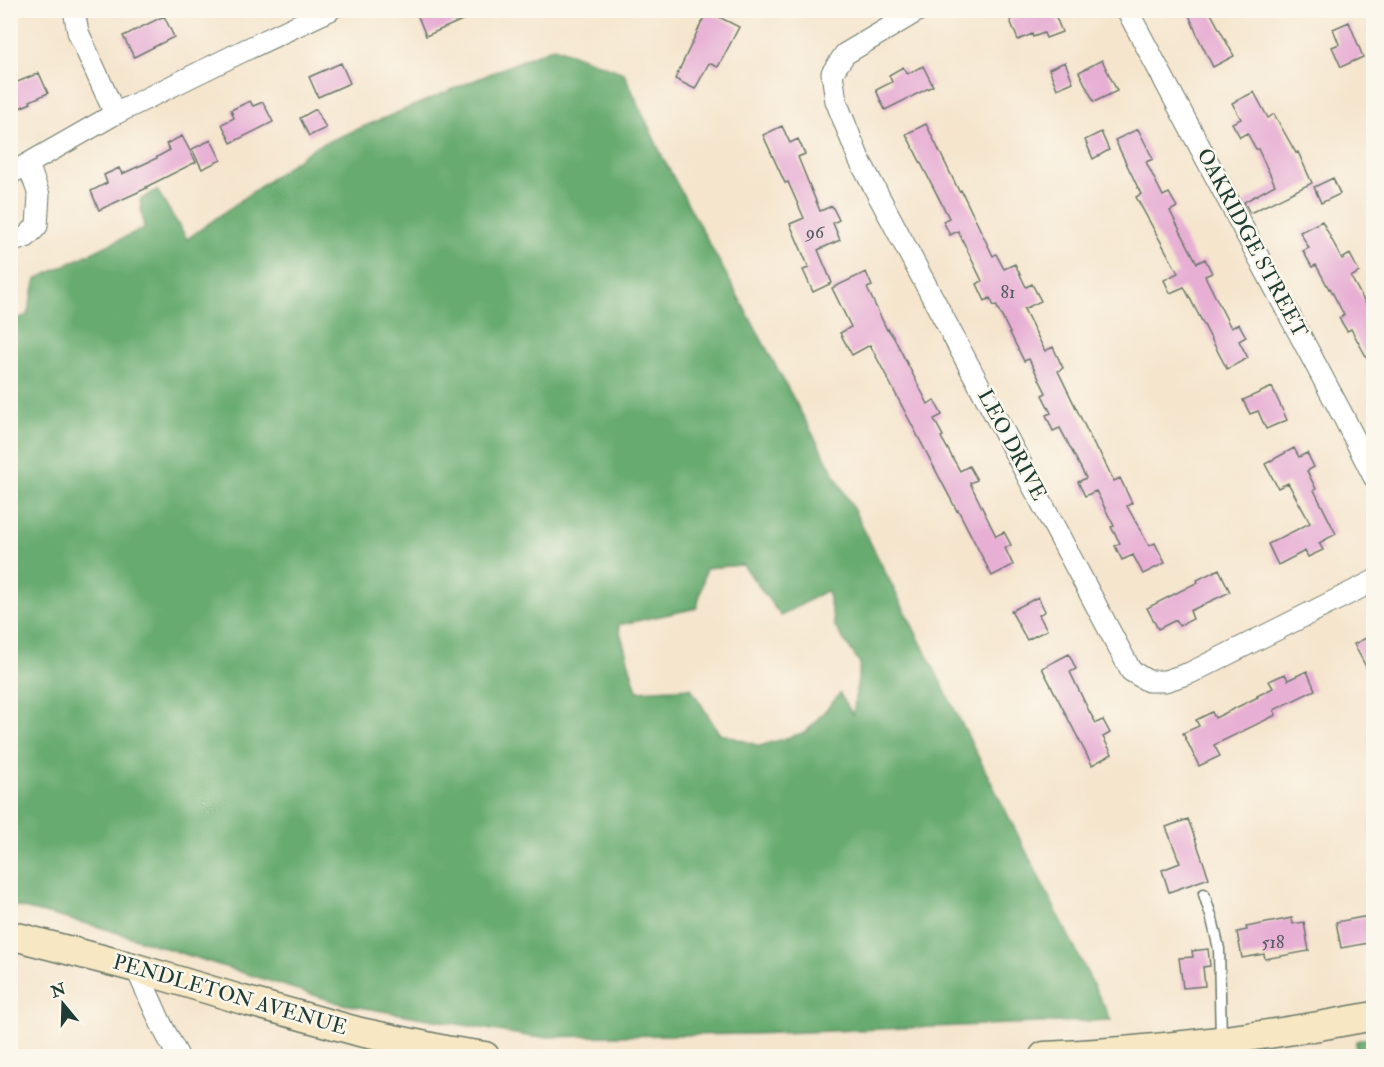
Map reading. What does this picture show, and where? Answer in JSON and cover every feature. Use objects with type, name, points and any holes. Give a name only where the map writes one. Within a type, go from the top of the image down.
[{"type":"street","points":[[74,10],[78,33],[115,114]]},
{"type":"street","points":[[10,242],[26,237],[37,226],[39,195],[20,169],[115,114],[330,10]]},
{"type":"street","name":"LEO DRIVE","points":[[919,10],[845,54],[832,73],[836,101],[859,159],[1131,671],[1148,681],[1165,681],[1190,674],[1374,581]]},
{"type":"street","name":"OAKRIDGE STREET","points":[[1127,10],[1374,477]]},
{"type":"street","name":"PENDLETON AVENUE","points":[[10,935],[136,968],[360,1032],[485,1056]]},
{"type":"street","points":[[136,968],[178,1056]]},
{"type":"street","points":[[1044,1056],[1123,1051],[1221,1040],[1374,1016]]},
{"type":"lane","points":[[1204,894],[1219,949],[1221,1040]]},
{"type":"green space","points":[[554,47],[624,73],[663,158],[855,512],[1111,1020],[754,1034],[533,1037],[342,1004],[99,927],[11,905],[10,322],[27,315],[36,279],[144,228],[140,200],[157,190],[187,239],[315,147]],"holes":[[[743,565],[781,616],[827,590],[835,627],[860,663],[853,715],[840,694],[806,732],[760,746],[719,733],[691,688],[637,691],[618,625],[697,608],[706,568]]]},
{"type":"green space","points":[[1373,1037],[1373,1056],[1356,1056],[1356,1041]]},
{"type":"building","points":[[426,10],[485,10],[426,36],[417,14]]},
{"type":"building","points":[[1033,10],[1053,10],[1062,32],[1046,38],[1044,33],[1033,37],[1032,34],[1018,40],[1010,20]]},
{"type":"building","points":[[1187,10],[1209,10],[1234,56],[1213,67]]},
{"type":"building","points":[[707,11],[739,27],[718,67],[709,63],[695,89],[675,79]]},
{"type":"building","points":[[164,16],[174,37],[134,57],[123,36]]},
{"type":"building","points":[[1349,22],[1363,57],[1341,67],[1332,47],[1339,44],[1333,29]]},
{"type":"building","points":[[1102,60],[1117,91],[1094,102],[1079,72]]},
{"type":"building","points":[[1065,62],[1073,82],[1057,89],[1049,69]]},
{"type":"building","points":[[341,63],[350,83],[318,97],[309,77]]},
{"type":"building","points":[[923,66],[933,86],[885,110],[876,90],[892,82],[889,75],[903,67],[907,74]]},
{"type":"building","points":[[39,73],[48,93],[10,112],[10,85]]},
{"type":"building","points":[[1254,92],[1268,118],[1274,114],[1296,153],[1298,152],[1312,183],[1250,213],[1244,202],[1275,185],[1258,149],[1247,133],[1240,137],[1232,123],[1241,119],[1232,103]]},
{"type":"building","points":[[250,101],[253,106],[263,102],[273,122],[231,143],[222,124],[234,118],[231,110]]},
{"type":"building","points":[[316,109],[326,128],[309,136],[300,118]]},
{"type":"building","points":[[926,124],[993,256],[996,254],[1004,269],[1015,264],[1026,287],[1032,284],[1041,301],[1024,309],[1045,351],[1053,347],[1063,368],[1058,371],[1097,451],[1114,481],[1120,478],[1132,503],[1127,506],[1149,546],[1155,543],[1165,563],[1143,574],[1133,555],[1122,560],[1115,546],[1120,543],[1111,527],[1114,526],[1096,491],[1085,496],[1078,482],[1086,478],[1060,428],[1053,431],[1046,415],[1051,413],[1042,395],[1046,393],[1029,359],[1024,361],[996,305],[994,306],[990,298],[985,301],[977,284],[982,281],[958,231],[950,235],[943,221],[949,218],[906,134]]},
{"type":"building","points":[[782,126],[790,143],[798,139],[805,154],[798,157],[820,211],[832,206],[839,220],[833,223],[840,240],[818,250],[832,283],[813,292],[803,270],[809,268],[790,224],[804,218],[763,135]]},
{"type":"building","points":[[1138,129],[1153,159],[1146,162],[1163,196],[1169,193],[1177,207],[1170,211],[1197,263],[1205,259],[1212,273],[1205,276],[1231,328],[1239,324],[1246,337],[1239,341],[1248,358],[1227,369],[1184,287],[1170,293],[1164,280],[1178,273],[1136,197],[1141,194],[1115,140]]},
{"type":"building","points":[[1101,132],[1109,150],[1093,159],[1085,140]]},
{"type":"building","points":[[182,136],[196,162],[99,210],[91,191],[107,183],[104,175],[119,168],[122,174],[157,158],[170,150],[166,144]]},
{"type":"building","points":[[211,140],[221,160],[202,169],[192,149]]},
{"type":"building","points":[[1333,178],[1340,194],[1321,203],[1314,187]]},
{"type":"building","points":[[1322,221],[1342,259],[1350,254],[1359,272],[1351,277],[1374,319],[1374,371],[1351,329],[1347,331],[1339,318],[1344,315],[1330,288],[1316,265],[1312,267],[1303,251],[1309,248],[1300,232]]},
{"type":"building","points":[[866,272],[872,286],[867,288],[887,330],[894,338],[928,404],[934,400],[942,415],[934,419],[943,436],[941,437],[960,471],[969,466],[977,480],[970,483],[996,536],[1004,532],[1011,545],[1005,548],[1013,565],[992,576],[870,345],[852,355],[840,333],[851,327],[832,288]]},
{"type":"building","points":[[1272,387],[1287,420],[1266,429],[1258,411],[1250,414],[1243,400]]},
{"type":"building","points":[[1294,448],[1299,457],[1307,453],[1314,467],[1307,471],[1336,534],[1319,543],[1323,550],[1308,557],[1305,551],[1278,565],[1268,544],[1310,523],[1288,483],[1278,488],[1265,464]]},
{"type":"building","points":[[1219,569],[1230,592],[1190,611],[1193,619],[1179,626],[1176,620],[1158,629],[1147,608]]},
{"type":"building","points":[[1038,597],[1045,611],[1039,615],[1047,630],[1027,640],[1011,611]]},
{"type":"building","points":[[1374,634],[1374,682],[1354,644]]},
{"type":"building","points":[[1069,654],[1076,669],[1070,672],[1090,713],[1096,723],[1103,720],[1110,733],[1103,737],[1112,754],[1092,765],[1042,668]]},
{"type":"building","points":[[1307,671],[1315,690],[1274,710],[1276,715],[1214,745],[1220,756],[1199,766],[1183,733],[1199,726],[1196,720],[1212,712],[1215,718],[1258,697],[1273,688],[1269,681],[1285,674],[1288,680]]},
{"type":"building","points":[[1188,819],[1209,878],[1169,892],[1162,870],[1180,863],[1166,827]]},
{"type":"building","points":[[1374,915],[1374,942],[1341,948],[1336,922]]},
{"type":"building","points":[[1292,918],[1293,924],[1304,922],[1309,951],[1265,959],[1264,954],[1242,958],[1237,932],[1247,930],[1246,927]]},
{"type":"building","points":[[1208,949],[1210,966],[1203,967],[1205,986],[1183,988],[1179,958],[1193,957],[1192,951]]}]
